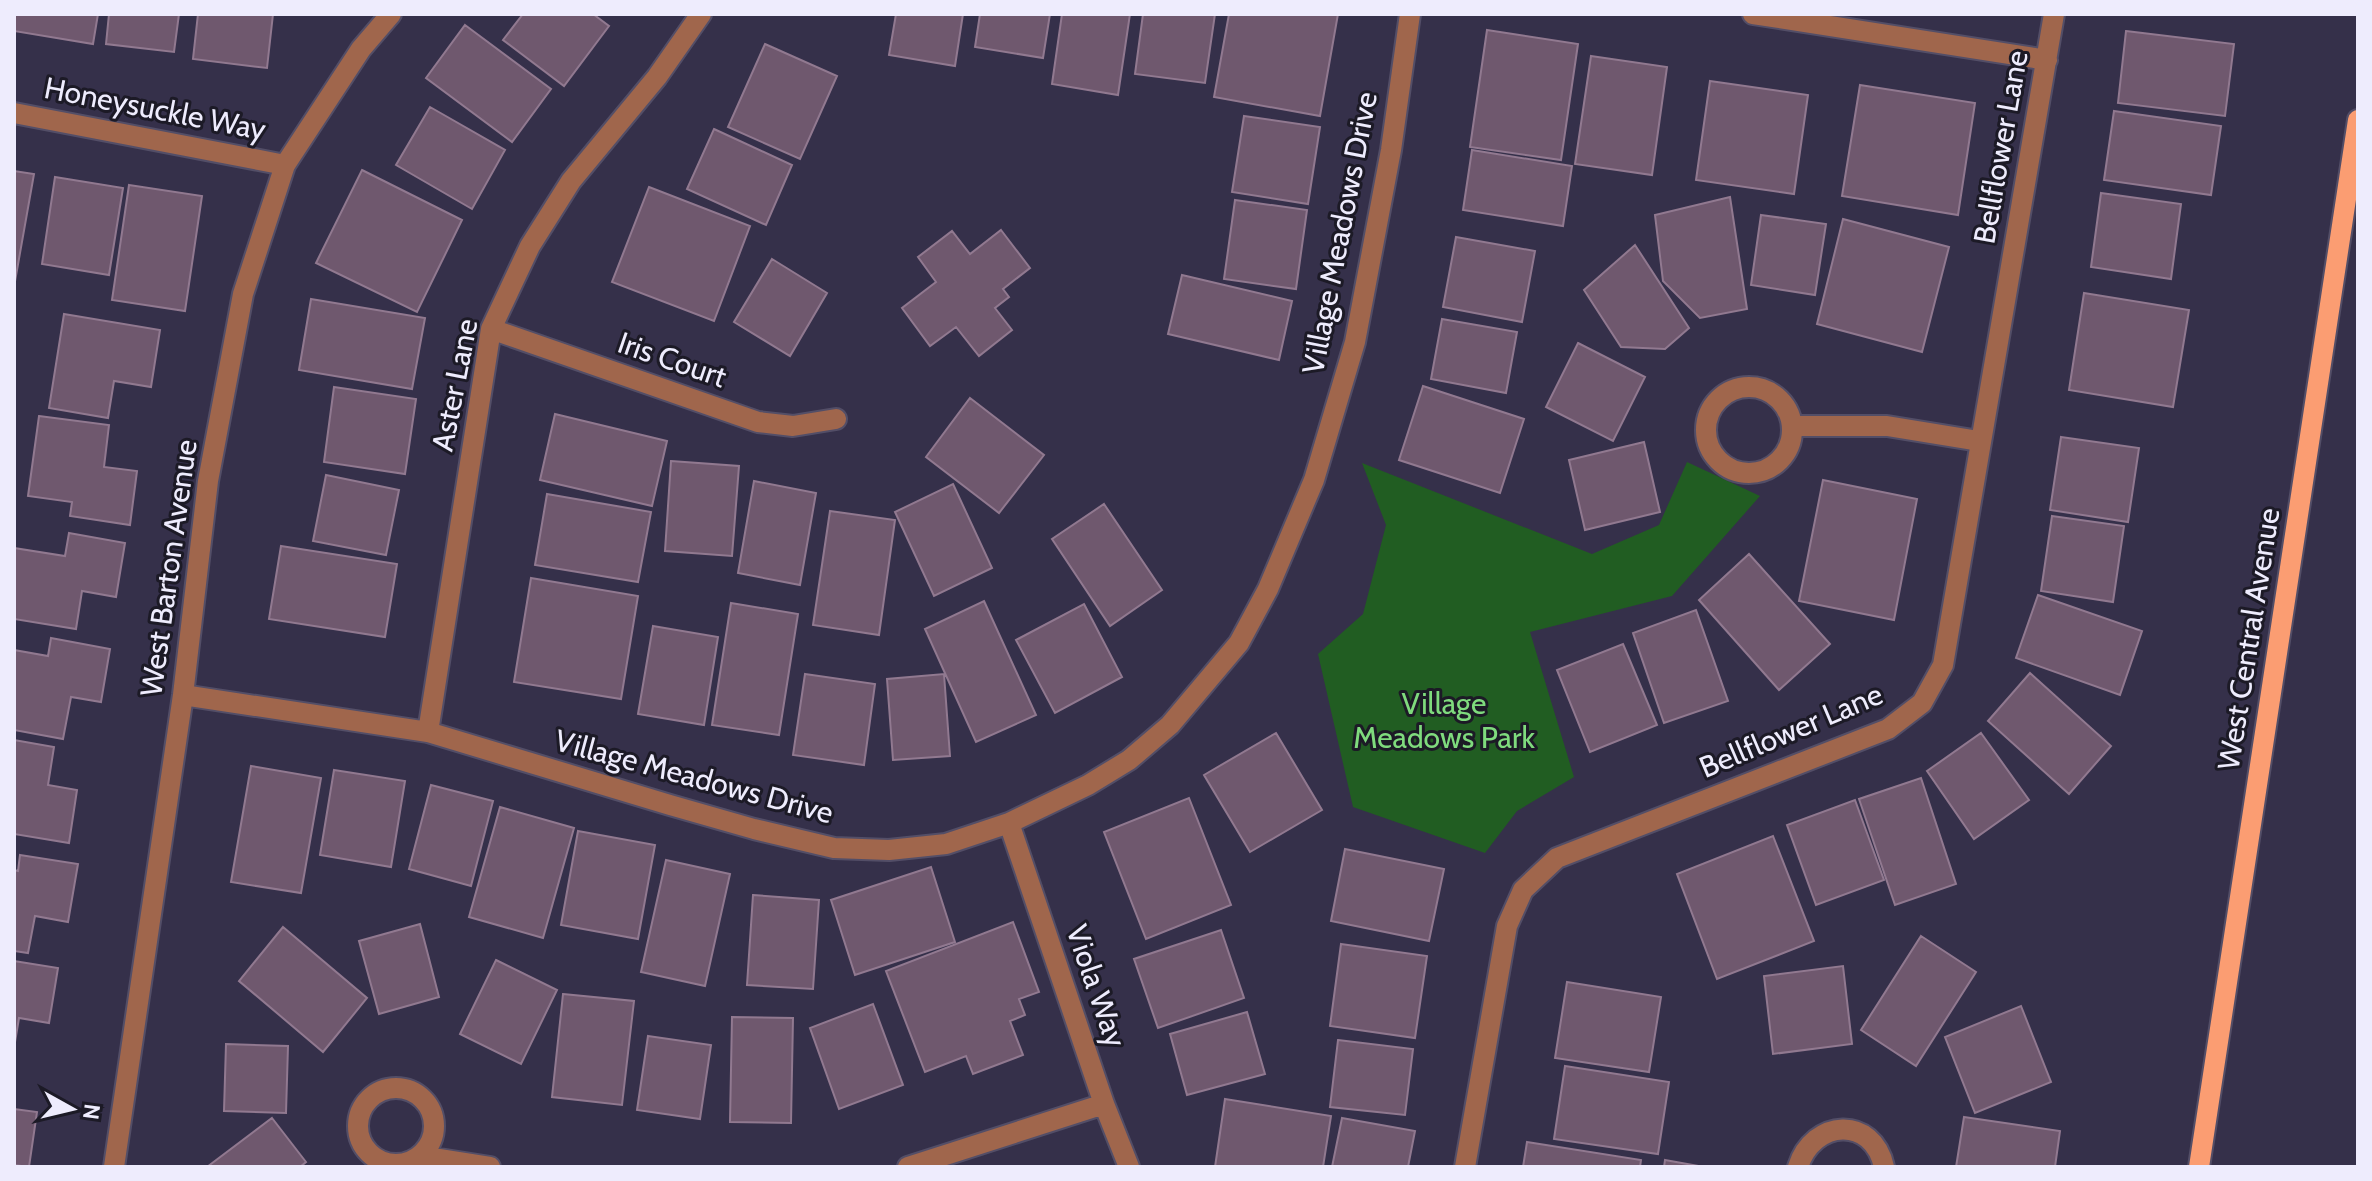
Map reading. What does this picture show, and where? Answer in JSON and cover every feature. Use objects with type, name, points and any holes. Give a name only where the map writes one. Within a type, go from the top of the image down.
[{"type":"main road","name":"West Central Avenue","points":[[2199,1167],[2358,120]]},
{"type":"street","name":"West Barton Avenue","points":[[114,1167],[183,695],[208,481],[243,294],[285,165],[361,49],[391,14]]},
{"type":"street","name":"Aster Lane","points":[[428,732],[491,329],[530,246],[571,181],[657,77],[701,14]]},
{"type":"street","name":"Village Meadows Drive","points":[[183,695],[428,732],[726,821],[834,848],[889,850],[946,844],[1009,823],[1088,785],[1129,760],[1170,725],[1239,643],[1268,589],[1314,480],[1355,342],[1391,150],[1410,14]]},
{"type":"street","points":[[1753,14],[2047,60]]},
{"type":"street","name":"Bellflower Lane","points":[[1465,1167],[1507,926],[1523,890],[1557,858],[1888,729],[1922,703],[1943,665],[2054,14]]},
{"type":"street","name":"Honeysuckle Way","points":[[14,113],[285,165]]},
{"type":"street","name":"Iris Court","points":[[491,329],[758,422],[793,426],[836,419]]},
{"type":"street","points":[[1744,386],[1771,392],[1782,401],[1793,426],[1791,441],[1775,465],[1747,473],[1733,470],[1720,462],[1711,451],[1706,437],[1706,423],[1719,398],[1730,390],[1744,386]]},
{"type":"street","points":[[1793,426],[1887,426],[1979,441]]},
{"type":"street","name":"Viola Way","points":[[1009,823],[1104,1104],[1129,1167]]},
{"type":"street","points":[[908,1167],[1104,1104]]},
{"type":"street","points":[[1798,1167],[1803,1152],[1813,1140],[1825,1132],[1839,1129],[1852,1130],[1865,1136],[1875,1145],[1884,1167]]},
{"type":"street","points":[[420,1156],[490,1167]]},
{"type":"green space","name":"Village Meadows Park","points":[[1687,462],[1760,496],[1672,596],[1530,632],[1574,777],[1517,811],[1485,853],[1353,807],[1318,654],[1363,614],[1386,525],[1362,463],[1592,554],[1659,525]]},
{"type":"building","points":[[14,14],[98,14],[93,44],[14,31]]},
{"type":"building","points":[[109,14],[179,14],[174,52],[106,44]]},
{"type":"building","points":[[198,14],[273,14],[267,68],[193,59]]},
{"type":"building","points":[[523,14],[593,14],[609,26],[564,86],[503,40]]},
{"type":"building","points":[[896,14],[963,14],[955,66],[889,55]]},
{"type":"building","points":[[980,14],[1050,14],[1043,58],[975,47]]},
{"type":"building","points":[[1062,14],[1130,14],[1118,95],[1052,84]]},
{"type":"building","points":[[1143,14],[1215,14],[1205,83],[1135,74]]},
{"type":"building","points":[[1229,14],[1338,14],[1320,116],[1214,97]]},
{"type":"building","points":[[465,25],[551,89],[512,142],[426,78]]},
{"type":"building","points":[[1487,30],[1578,44],[1561,160],[1470,147]]},
{"type":"building","points":[[2126,31],[2234,44],[2225,116],[2118,103]]},
{"type":"building","points":[[765,44],[837,76],[800,159],[728,127]]},
{"type":"building","points":[[1591,56],[1667,67],[1652,175],[1575,164]]},
{"type":"building","points":[[1710,81],[1808,95],[1794,194],[1696,180]]},
{"type":"building","points":[[1860,85],[1975,103],[1958,215],[1842,196]]},
{"type":"building","points":[[430,107],[505,150],[472,209],[396,165]]},
{"type":"building","points":[[2114,111],[2221,126],[2211,195],[2104,180]]},
{"type":"building","points":[[1244,116],[1320,127],[1308,204],[1232,192]]},
{"type":"building","points":[[714,129],[792,165],[766,225],[687,189]]},
{"type":"building","points":[[1472,150],[1572,166],[1563,226],[1463,210]]},
{"type":"building","points":[[362,170],[462,220],[417,312],[316,263]]},
{"type":"building","points":[[14,171],[34,174],[14,287]]},
{"type":"building","points":[[55,177],[123,188],[109,275],[42,264]]},
{"type":"building","points":[[129,185],[202,196],[185,311],[112,300]]},
{"type":"building","points":[[649,187],[750,226],[714,321],[612,282]]},
{"type":"building","points":[[2101,193],[2181,204],[2171,279],[2091,267]]},
{"type":"building","points":[[1730,197],[1747,309],[1700,318],[1663,281],[1655,215]]},
{"type":"building","points":[[1235,200],[1307,210],[1296,289],[1224,279]]},
{"type":"building","points":[[1761,215],[1826,224],[1815,295],[1751,285]]},
{"type":"building","points":[[1843,219],[1949,247],[1922,352],[1817,324]]},
{"type":"building","points":[[1001,230],[1030,268],[1003,289],[1009,297],[995,308],[1012,330],[979,356],[956,327],[930,346],[902,308],[936,282],[918,257],[952,231],[970,254]]},
{"type":"building","points":[[1456,237],[1535,251],[1522,322],[1443,307]]},
{"type":"building","points":[[1635,245],[1689,328],[1665,349],[1621,347],[1584,290]]},
{"type":"building","points":[[772,259],[827,293],[790,356],[734,322]]},
{"type":"building","points":[[1182,275],[1292,301],[1279,360],[1168,334]]},
{"type":"building","points":[[2084,293],[2189,310],[2173,407],[2069,390]]},
{"type":"building","points":[[311,299],[425,318],[412,389],[299,370]]},
{"type":"building","points":[[64,314],[160,330],[151,387],[114,381],[108,418],[49,408]]},
{"type":"building","points":[[1442,319],[1517,332],[1506,393],[1431,379]]},
{"type":"building","points":[[1578,343],[1645,377],[1613,441],[1546,407]]},
{"type":"building","points":[[1423,386],[1524,419],[1500,493],[1399,460]]},
{"type":"building","points":[[334,387],[416,399],[405,474],[324,462]]},
{"type":"building","points":[[970,398],[1044,455],[999,513],[926,457]]},
{"type":"building","points":[[555,414],[667,441],[652,506],[540,480]]},
{"type":"building","points":[[39,416],[109,425],[104,467],[137,471],[130,525],[70,516],[72,502],[28,496]]},
{"type":"building","points":[[2061,437],[2139,448],[2128,522],[2050,510]]},
{"type":"building","points":[[1644,442],[1660,512],[1585,530],[1569,460]]},
{"type":"building","points":[[671,461],[739,466],[732,556],[665,551]]},
{"type":"building","points":[[326,475],[399,490],[386,555],[313,541]]},
{"type":"building","points":[[1823,480],[1917,499],[1894,620],[1799,601]]},
{"type":"building","points":[[754,481],[816,493],[800,585],[738,573]]},
{"type":"building","points":[[953,484],[992,568],[934,596],[895,512]]},
{"type":"building","points":[[547,494],[651,512],[638,582],[535,565]]},
{"type":"building","points":[[1104,504],[1162,590],[1110,626],[1052,539]]},
{"type":"building","points":[[830,511],[895,520],[879,635],[813,625]]},
{"type":"building","points":[[2052,516],[2124,526],[2113,602],[2041,591]]},
{"type":"building","points":[[69,533],[125,543],[116,597],[82,591],[76,629],[14,619],[14,548],[65,556]]},
{"type":"building","points":[[281,546],[397,564],[385,637],[269,619]]},
{"type":"building","points":[[1749,554],[1830,644],[1779,690],[1699,600]]},
{"type":"building","points":[[531,578],[638,596],[621,699],[514,682]]},
{"type":"building","points":[[2038,595],[2142,631],[2120,695],[2016,658]]},
{"type":"building","points":[[984,601],[1036,715],[976,742],[925,629]]},
{"type":"building","points":[[731,603],[798,614],[779,735],[712,725]]},
{"type":"building","points":[[1084,604],[1122,677],[1055,713],[1016,640]]},
{"type":"building","points":[[1696,610],[1728,701],[1664,723],[1633,633]]},
{"type":"building","points":[[653,626],[718,637],[704,725],[638,714]]},
{"type":"building","points":[[51,638],[110,649],[101,702],[71,697],[63,739],[14,730],[14,650],[48,656]]},
{"type":"building","points":[[1623,644],[1657,725],[1590,752],[1557,670]]},
{"type":"building","points":[[2030,673],[2111,746],[2069,794],[1988,721]]},
{"type":"building","points":[[805,674],[875,684],[864,765],[793,755]]},
{"type":"building","points":[[944,674],[950,756],[893,760],[887,679]]},
{"type":"building","points":[[1276,733],[1322,810],[1250,852],[1204,775]]},
{"type":"building","points":[[1981,733],[2029,800],[1974,839],[1927,771]]},
{"type":"building","points":[[14,740],[54,747],[48,785],[77,790],[69,843],[14,834]]},
{"type":"building","points":[[251,766],[321,778],[301,893],[231,882]]},
{"type":"building","points":[[334,770],[405,781],[391,867],[320,855]]},
{"type":"building","points":[[1921,778],[1956,884],[1895,905],[1859,799]]},
{"type":"building","points":[[431,785],[493,801],[471,886],[409,869]]},
{"type":"building","points":[[1189,798],[1231,905],[1146,939],[1104,832]]},
{"type":"building","points":[[1855,800],[1884,880],[1816,905],[1787,825]]},
{"type":"building","points":[[500,807],[574,828],[543,938],[469,917]]},
{"type":"building","points":[[578,831],[655,845],[638,939],[561,925]]},
{"type":"building","points":[[1773,836],[1814,941],[1717,979],[1677,874]]},
{"type":"building","points":[[1345,849],[1444,869],[1429,941],[1331,921]]},
{"type":"building","points":[[20,855],[78,864],[68,922],[35,916],[28,953],[14,951],[14,870],[18,871]]},
{"type":"building","points":[[666,860],[730,874],[705,986],[641,972]]},
{"type":"building","points":[[931,867],[955,942],[855,975],[831,900]]},
{"type":"building","points":[[753,895],[819,900],[813,989],[747,985]]},
{"type":"building","points":[[1013,922],[1039,992],[1019,999],[1025,1015],[1010,1021],[1023,1055],[973,1074],[966,1056],[925,1072],[886,971]]},
{"type":"building","points":[[420,924],[439,997],[379,1014],[359,941]]},
{"type":"building","points":[[283,927],[367,998],[323,1052],[239,981]]},
{"type":"building","points":[[1221,930],[1244,998],[1158,1028],[1134,959]]},
{"type":"building","points":[[1921,936],[1976,972],[1916,1066],[1861,1030]]},
{"type":"building","points":[[1341,944],[1427,956],[1415,1038],[1330,1026]]},
{"type":"building","points":[[496,960],[557,990],[521,1064],[460,1034]]},
{"type":"building","points":[[14,961],[58,968],[49,1023],[19,1018],[14,1048]]},
{"type":"building","points":[[1843,966],[1852,1044],[1773,1054],[1764,976]]},
{"type":"building","points":[[1567,982],[1661,997],[1649,1072],[1555,1058]]},
{"type":"building","points":[[563,994],[634,1001],[622,1105],[552,1097]]},
{"type":"building","points":[[873,1004],[903,1085],[839,1109],[810,1028]]},
{"type":"building","points":[[2021,1006],[2051,1082],[1975,1113],[1945,1037]]},
{"type":"building","points":[[1247,1012],[1265,1074],[1187,1095],[1170,1034]]},
{"type":"building","points":[[732,1017],[793,1018],[791,1123],[730,1122]]},
{"type":"building","points":[[648,1036],[711,1045],[700,1119],[637,1110]]},
{"type":"building","points":[[1338,1040],[1413,1049],[1405,1115],[1330,1107]]},
{"type":"building","points":[[226,1044],[288,1046],[286,1113],[224,1111]]},
{"type":"building","points":[[1565,1066],[1669,1082],[1658,1154],[1554,1139]]},
{"type":"building","points":[[1225,1099],[1331,1116],[1323,1167],[1215,1167]]},
{"type":"building","points":[[14,1109],[37,1112],[29,1167],[14,1165]]},
{"type":"building","points":[[1964,1117],[2060,1131],[2055,1167],[1956,1167]]},
{"type":"building","points":[[272,1118],[306,1162],[300,1167],[207,1167]]},
{"type":"building","points":[[1342,1118],[1415,1131],[1408,1167],[1332,1167]]},
{"type":"building","points":[[1527,1142],[1641,1160],[1640,1167],[1523,1167]]},
{"type":"building","points":[[1665,1160],[1704,1167],[1664,1167]]}]
